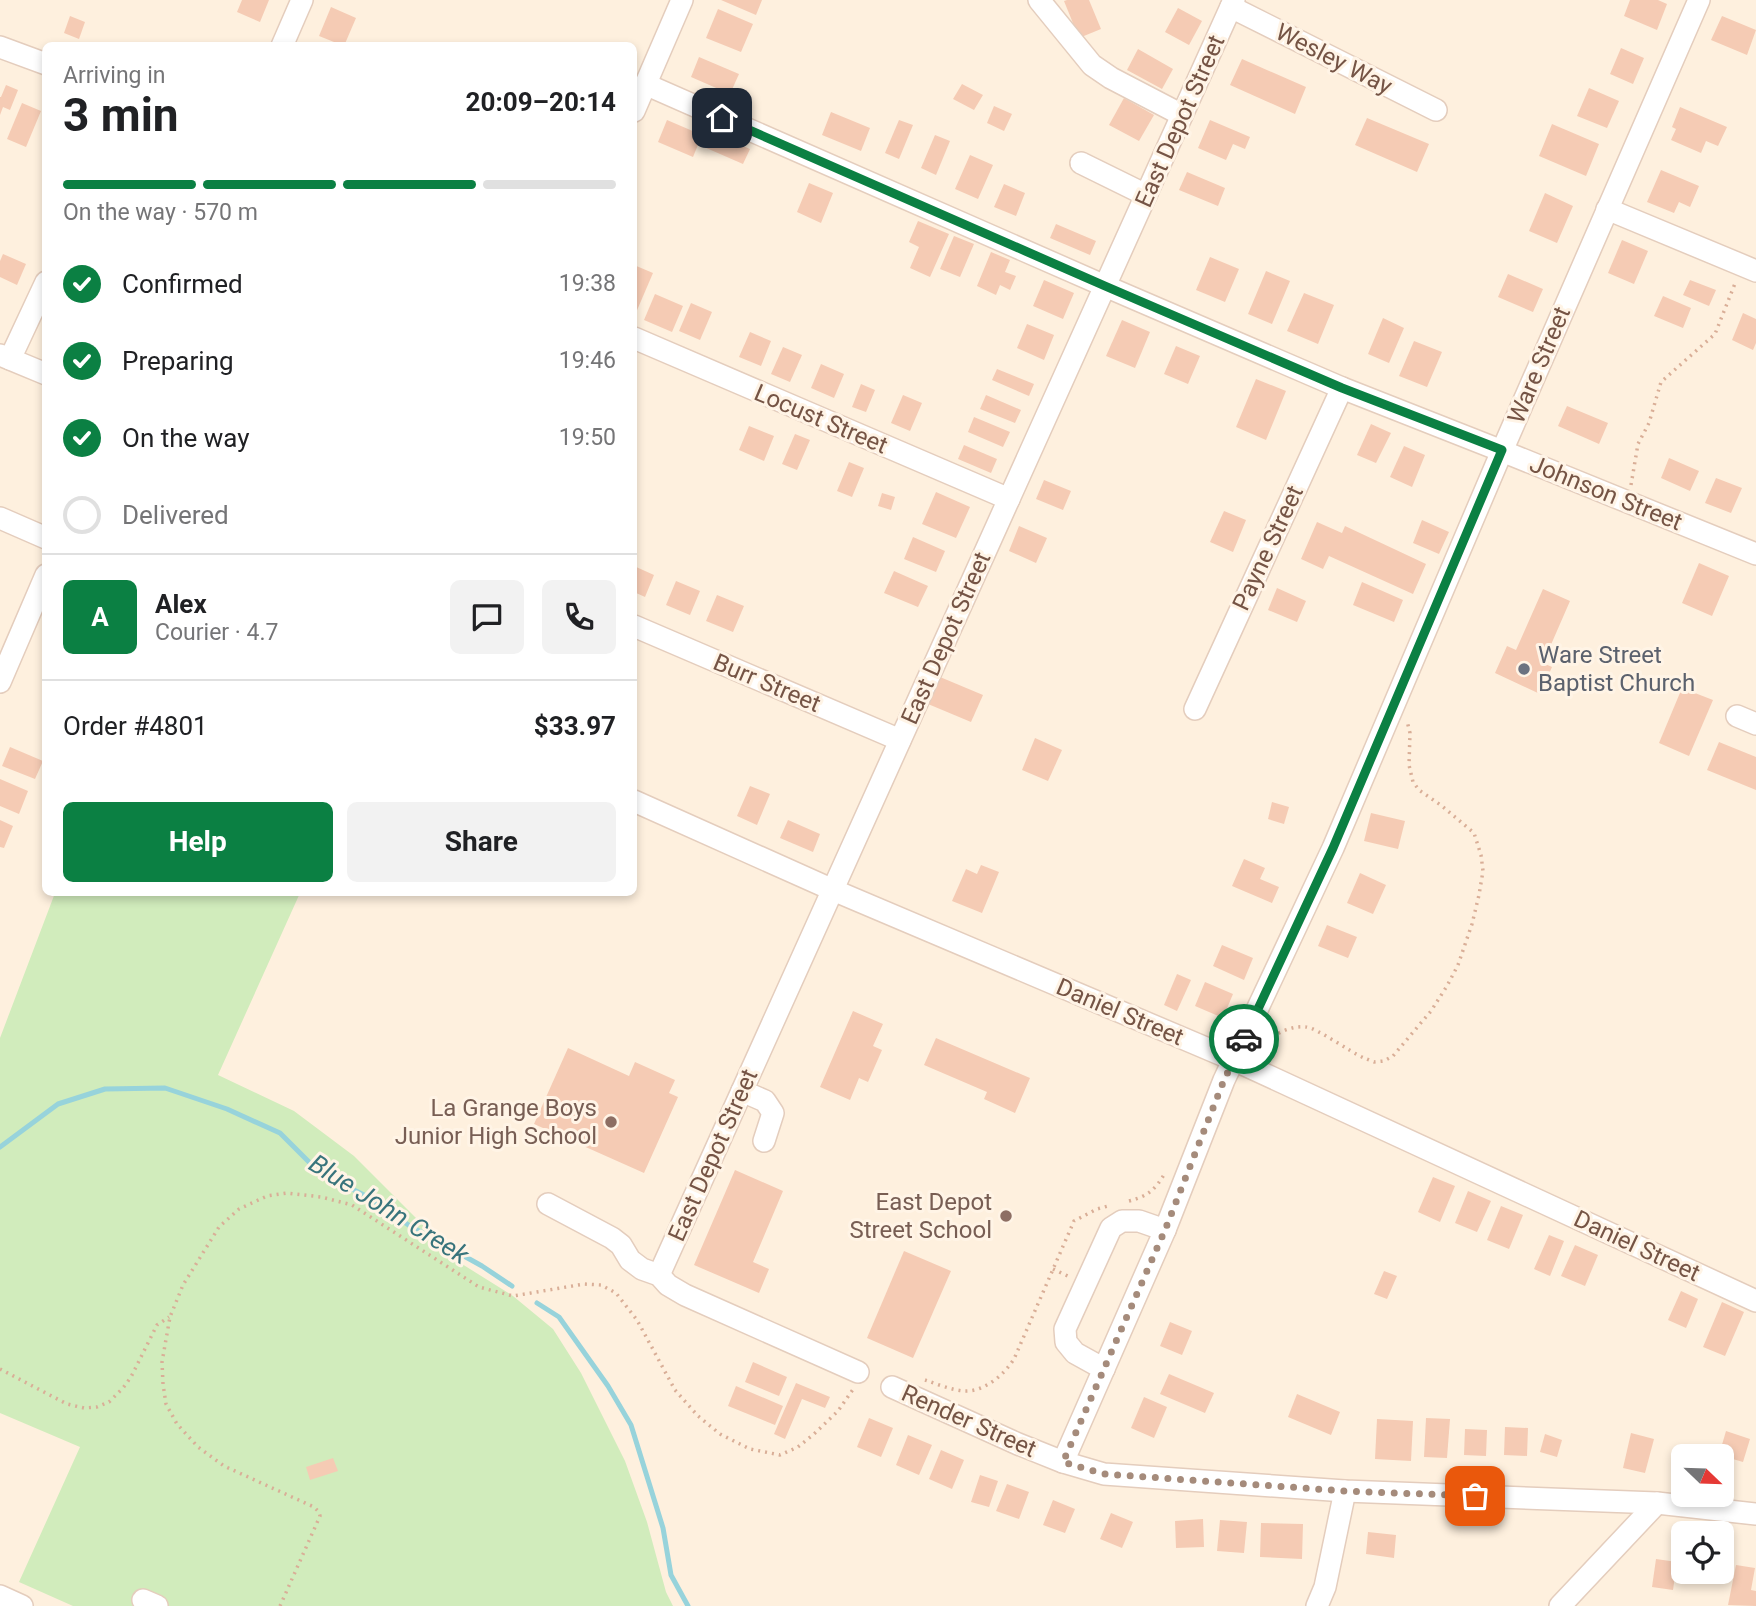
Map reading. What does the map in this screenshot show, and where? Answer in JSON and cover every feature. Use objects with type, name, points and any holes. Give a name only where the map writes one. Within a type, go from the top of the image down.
[{"type":"street","points":[[284,42],[302,0]]},
{"type":"street","points":[[637,104],[682,0]]},
{"type":"street","points":[[1039,0],[1092,65],[1111,78],[1182,115]]},
{"type":"street","name":"Ware Street","points":[[1063,1462],[1165,1230],[1234,1060],[1333,848],[1502,450],[1699,0]]},
{"type":"street","name":"East Depot Street","points":[[659,1275],[1232,4]]},
{"type":"street","name":"Wesley Way","points":[[1232,4],[1436,110]]},
{"type":"street","points":[[0,47],[42,63]]},
{"type":"street","name":"Johnson Street","points":[[645,84],[1342,388],[1756,554]]},
{"type":"street","points":[[1081,163],[1146,195]]},
{"type":"street","points":[[1607,209],[1747,272]]},
{"type":"street","points":[[42,289],[5,357],[42,372]]},
{"type":"street","name":"Locust Street","points":[[637,339],[1009,499]]},
{"type":"street","name":"Payne Street","points":[[1195,709],[1342,388]]},
{"type":"street","points":[[0,518],[42,536]]},
{"type":"street","points":[[2,673],[42,584]]},
{"type":"street","name":"Burr Street","points":[[637,627],[900,740]]},
{"type":"street","name":"Daniel Street","points":[[637,802],[833,890],[1234,1060],[1756,1301]]},
{"type":"street","points":[[742,1091],[765,1101],[773,1113],[764,1141]]},
{"type":"street","points":[[548,1204],[612,1238],[621,1245],[630,1260],[642,1269],[659,1275],[668,1285],[858,1372]]},
{"type":"street","points":[[1104,1369],[1075,1353],[1066,1342],[1065,1329],[1077,1300],[1111,1228],[1122,1221],[1139,1221],[1165,1230]]},
{"type":"street","name":"Render Street","points":[[892,1387],[1063,1462],[1104,1474],[1345,1491],[1657,1503],[1756,1514]]},
{"type":"street","points":[[1317,1606],[1325,1587],[1345,1491]]},
{"type":"street","points":[[1560,1606],[1657,1503]]},
{"type":"street","points":[[0,1596],[22,1606]]},
{"type":"path","points":[[1630,491],[1638,444],[1650,423],[1661,382],[1715,334],[1747,272]]},
{"type":"path","points":[[1257,1049],[1269,1038],[1286,1030],[1306,1027],[1357,1055],[1374,1062],[1384,1061],[1400,1049],[1431,1011],[1458,965],[1479,895],[1483,871],[1481,855],[1474,834],[1419,790],[1413,782],[1409,765],[1408,722],[1392,708]]},
{"type":"path","points":[[0,1369],[67,1404],[85,1408],[97,1407],[108,1402],[123,1388],[157,1325],[170,1317],[162,1362],[163,1384],[166,1404],[177,1424],[198,1447],[224,1466],[314,1507],[319,1512],[320,1516],[280,1606]]},
{"type":"green space","points":[[54,896],[299,896],[218,1075],[294,1111],[354,1156],[462,1264],[513,1296],[553,1329],[581,1373],[625,1461],[647,1522],[666,1592],[673,1606],[73,1606],[19,1582],[80,1447],[0,1413],[0,1038]]},
{"type":"building","points":[[242,0],[269,0],[260,22],[237,12]]},
{"type":"building","points":[[721,0],[762,0],[756,15]]},
{"type":"building","points":[[1089,0],[1101,29],[1079,38],[1064,1]]},
{"type":"building","points":[[1630,0],[1658,0],[1667,4],[1657,30],[1624,16]]},
{"type":"building","points":[[331,7],[356,18],[346,42],[334,42],[319,36]]},
{"type":"building","points":[[1178,8],[1202,21],[1189,45],[1165,32]]},
{"type":"building","points":[[718,9],[753,24],[741,52],[706,38]]},
{"type":"building","points":[[70,16],[85,22],[79,39],[64,33]]},
{"type":"building","points":[[1722,16],[1756,30],[1747,55],[1711,40]]},
{"type":"building","points":[[1621,48],[1644,58],[1633,84],[1610,74]]},
{"type":"building","points":[[1138,49],[1173,69],[1162,89],[1127,70]]},
{"type":"building","points":[[699,57],[739,74],[730,94],[691,77]]},
{"type":"building","points":[[1242,59],[1306,87],[1295,114],[1230,85]]},
{"type":"building","points":[[962,84],[983,95],[974,110],[953,99]]},
{"type":"building","points":[[6,85],[18,90],[10,110],[3,107],[0,115],[0,97]]},
{"type":"building","points":[[1589,88],[1619,101],[1607,128],[1577,116]]},
{"type":"building","points":[[1124,98],[1154,115],[1139,141],[1109,125]]},
{"type":"building","points":[[22,103],[41,111],[26,147],[7,139]]},
{"type":"building","points":[[994,106],[1012,114],[1004,131],[987,123]]},
{"type":"building","points":[[1680,107],[1727,127],[1718,146],[1706,141],[1701,153],[1671,140],[1676,129],[1672,127]]},
{"type":"building","points":[[831,112],[870,128],[861,151],[822,135]]},
{"type":"building","points":[[1367,118],[1429,144],[1417,172],[1355,145]]},
{"type":"building","points":[[667,120],[702,135],[693,157],[658,142]]},
{"type":"building","points":[[899,120],[913,125],[899,159],[885,153]]},
{"type":"building","points":[[1210,120],[1250,137],[1245,149],[1233,144],[1226,160],[1198,148]]},
{"type":"building","points":[[1552,124],[1599,144],[1586,176],[1539,156]]},
{"type":"building","points":[[710,132],[750,149],[743,164],[704,147]]},
{"type":"building","points":[[935,135],[950,141],[936,175],[921,168]]},
{"type":"building","points":[[970,155],[993,165],[978,199],[955,189]]},
{"type":"building","points":[[1661,170],[1699,186],[1690,207],[1679,202],[1674,213],[1647,202]]},
{"type":"building","points":[[1187,172],[1225,188],[1218,206],[1179,190]]},
{"type":"building","points":[[809,183],[833,193],[821,223],[797,212]]},
{"type":"building","points":[[1004,184],[1025,193],[1016,216],[994,207]]},
{"type":"building","points":[[1545,193],[1573,206],[1557,243],[1529,231]]},
{"type":"building","points":[[918,221],[949,234],[930,277],[910,268],[919,247],[909,242]]},
{"type":"building","points":[[1056,224],[1096,241],[1090,255],[1050,238]]},
{"type":"building","points":[[954,236],[974,244],[960,277],[940,269]]},
{"type":"building","points":[[1622,240],[1648,251],[1634,284],[1608,273]]},
{"type":"building","points":[[991,252],[1010,260],[1005,272],[1016,276],[1010,290],[1000,285],[996,295],[977,286]]},
{"type":"building","points":[[3,254],[26,264],[17,285],[0,277]]},
{"type":"building","points":[[1210,257],[1239,269],[1225,302],[1196,290]]},
{"type":"building","points":[[637,266],[653,273],[637,310]]},
{"type":"building","points":[[1266,271],[1290,281],[1272,324],[1248,314]]},
{"type":"building","points":[[1508,274],[1543,289],[1533,312],[1498,297]]},
{"type":"building","points":[[1044,280],[1074,293],[1063,319],[1033,306]]},
{"type":"building","points":[[1690,280],[1716,290],[1709,306],[1683,295]]},
{"type":"building","points":[[1304,293],[1334,305],[1318,344],[1287,331]]},
{"type":"building","points":[[655,294],[683,306],[672,332],[644,320]]},
{"type":"building","points":[[1663,296],[1691,308],[1683,328],[1654,316]]},
{"type":"building","points":[[691,303],[712,312],[700,340],[679,331]]},
{"type":"building","points":[[1743,313],[1756,319],[1756,343],[1753,350],[1732,340]]},
{"type":"building","points":[[1383,318],[1404,328],[1389,363],[1368,354]]},
{"type":"building","points":[[1122,320],[1150,332],[1135,368],[1106,356]]},
{"type":"building","points":[[1027,324],[1054,335],[1044,360],[1017,348]]},
{"type":"building","points":[[750,332],[771,341],[761,366],[739,357]]},
{"type":"building","points":[[1414,341],[1442,352],[1427,387],[1399,376]]},
{"type":"building","points":[[1176,346],[1200,356],[1188,384],[1164,374]]},
{"type":"building","points":[[783,347],[802,355],[790,382],[771,374]]},
{"type":"building","points":[[821,364],[844,374],[834,398],[811,388]]},
{"type":"building","points":[[997,369],[1034,384],[1029,396],[992,380]]},
{"type":"building","points":[[1256,379],[1286,391],[1266,440],[1236,427]]},
{"type":"building","points":[[861,384],[875,390],[866,412],[852,407]]},
{"type":"building","points":[[903,395],[922,403],[910,431],[891,423]]},
{"type":"building","points":[[986,395],[1021,410],[1015,423],[980,409]]},
{"type":"building","points":[[1567,406],[1608,423],[1599,444],[1558,426]]},
{"type":"building","points":[[974,417],[1010,432],[1003,447],[968,432]]},
{"type":"building","points":[[1371,424],[1391,433],[1376,463],[1357,455]]},
{"type":"building","points":[[749,426],[774,436],[764,461],[739,450]]},
{"type":"building","points":[[795,434],[810,440],[797,470],[782,464]]},
{"type":"building","points":[[964,445],[997,459],[991,473],[958,459]]},
{"type":"building","points":[[1404,446],[1425,455],[1412,487],[1390,477]]},
{"type":"building","points":[[1669,458],[1699,471],[1690,491],[1661,478]]},
{"type":"building","points":[[849,462],[864,468],[852,497],[837,491]]},
{"type":"building","points":[[1716,478],[1742,488],[1731,513],[1705,503]]},
{"type":"building","points":[[1044,480],[1071,491],[1063,510],[1036,499]]},
{"type":"building","points":[[936,492],[970,507],[956,538],[922,524]]},
{"type":"building","points":[[882,493],[895,497],[891,510],[878,506]]},
{"type":"building","points":[[1224,511],[1246,520],[1233,552],[1210,542]]},
{"type":"building","points":[[1422,520],[1449,532],[1439,554],[1413,543]]},
{"type":"building","points":[[1317,522],[1342,533],[1345,526],[1426,564],[1413,594],[1329,556],[1323,569],[1301,559]]},
{"type":"building","points":[[1019,526],[1047,538],[1036,563],[1009,551]]},
{"type":"building","points":[[913,537],[945,551],[936,572],[904,559]]},
{"type":"building","points":[[1699,563],[1729,576],[1712,616],[1682,603]]},
{"type":"building","points":[[637,567],[654,575],[645,597],[637,593]]},
{"type":"building","points":[[894,571],[928,586],[918,607],[884,593]]},
{"type":"building","points":[[676,581],[700,591],[690,615],[666,605]]},
{"type":"building","points":[[1362,582],[1403,600],[1394,622],[1353,605]]},
{"type":"building","points":[[1277,588],[1306,601],[1297,622],[1268,610]]},
{"type":"building","points":[[1543,589],[1570,601],[1543,663],[1552,667],[1540,694],[1495,673],[1507,646],[1516,650]]},
{"type":"building","points":[[717,595],[744,606],[733,632],[706,621]]},
{"type":"building","points":[[940,677],[983,695],[971,722],[928,704]]},
{"type":"building","points":[[1682,688],[1713,700],[1689,756],[1659,743]]},
{"type":"building","points":[[1035,738],[1062,750],[1048,781],[1022,770]]},
{"type":"building","points":[[1719,742],[1756,757],[1756,790],[1707,770]]},
{"type":"building","points":[[10,747],[42,761],[35,779],[2,766]]},
{"type":"building","points":[[0,779],[28,791],[19,814],[0,806]]},
{"type":"building","points":[[750,786],[770,794],[757,825],[737,816]]},
{"type":"building","points":[[1272,802],[1289,807],[1284,824],[1268,819]]},
{"type":"building","points":[[1371,813],[1405,821],[1398,849],[1364,841]]},
{"type":"building","points":[[0,820],[13,826],[4,848],[0,847]]},
{"type":"building","points":[[788,820],[820,834],[813,852],[780,838]]},
{"type":"building","points":[[1244,859],[1265,868],[1260,879],[1279,887],[1272,903],[1232,886]]},
{"type":"building","points":[[981,865],[999,872],[982,913],[952,901],[966,869],[977,874]]},
{"type":"building","points":[[1360,873],[1386,885],[1373,914],[1347,903]]},
{"type":"building","points":[[1327,925],[1357,937],[1348,958],[1318,946]]},
{"type":"building","points":[[1222,945],[1253,958],[1244,980],[1213,966]]},
{"type":"building","points":[[1177,974],[1191,980],[1177,1011],[1164,1005]]},
{"type":"building","points":[[1205,982],[1233,994],[1223,1018],[1195,1006]]},
{"type":"building","points":[[853,1011],[883,1024],[873,1046],[882,1050],[868,1082],[859,1078],[850,1100],[820,1087]]},
{"type":"building","points":[[936,1038],[1030,1078],[1015,1113],[984,1099],[987,1092],[924,1065]]},
{"type":"building","points":[[568,1048],[629,1076],[635,1062],[675,1080],[669,1093],[678,1097],[644,1173],[534,1124]]},
{"type":"building","points":[[735,1170],[783,1191],[753,1262],[769,1269],[759,1293],[694,1265]]},
{"type":"building","points":[[1433,1177],[1455,1186],[1440,1222],[1418,1212]]},
{"type":"building","points":[[1468,1191],[1491,1201],[1477,1232],[1455,1223]]},
{"type":"building","points":[[1501,1206],[1523,1215],[1509,1249],[1487,1240]]},
{"type":"building","points":[[1549,1235],[1564,1241],[1550,1276],[1534,1269]]},
{"type":"building","points":[[1575,1245],[1598,1255],[1585,1286],[1561,1276]]},
{"type":"building","points":[[904,1251],[951,1271],[913,1358],[867,1338]]},
{"type":"building","points":[[1384,1271],[1397,1276],[1387,1299],[1374,1294]]},
{"type":"building","points":[[1681,1291],[1698,1299],[1686,1328],[1668,1320]]},
{"type":"building","points":[[1722,1302],[1744,1312],[1725,1356],[1703,1347]]},
{"type":"building","points":[[1170,1322],[1192,1331],[1182,1355],[1160,1346]]},
{"type":"building","points":[[753,1362],[787,1377],[779,1396],[745,1382]]},
{"type":"building","points":[[1169,1374],[1214,1393],[1205,1413],[1160,1394]]},
{"type":"building","points":[[796,1383],[830,1397],[825,1408],[802,1399],[785,1439],[774,1434]]},
{"type":"building","points":[[736,1386],[783,1406],[775,1425],[728,1406]]},
{"type":"building","points":[[1297,1394],[1340,1412],[1331,1435],[1288,1417]]},
{"type":"building","points":[[1144,1397],[1167,1407],[1154,1438],[1131,1428]]},
{"type":"building","points":[[869,1418],[893,1428],[881,1457],[857,1447]]},
{"type":"building","points":[[1426,1418],[1450,1419],[1447,1458],[1424,1457]]},
{"type":"building","points":[[1377,1419],[1413,1421],[1411,1461],[1375,1459]]},
{"type":"building","points":[[1505,1427],[1528,1428],[1527,1456],[1504,1455]]},
{"type":"building","points":[[1465,1429],[1487,1430],[1486,1456],[1464,1455]]},
{"type":"building","points":[[1726,1431],[1750,1439],[1743,1462],[1734,1459],[1734,1444],[1722,1444]]},
{"type":"building","points":[[1631,1433],[1654,1439],[1645,1473],[1623,1468]]},
{"type":"building","points":[[1545,1434],[1562,1440],[1557,1457],[1540,1452]]},
{"type":"building","points":[[908,1435],[932,1445],[919,1475],[896,1465]]},
{"type":"building","points":[[941,1450],[964,1460],[952,1489],[929,1479]]},
{"type":"building","points":[[333,1458],[338,1471],[310,1480],[306,1467]]},
{"type":"building","points":[[980,1475],[998,1481],[989,1507],[971,1502]]},
{"type":"building","points":[[1007,1484],[1029,1492],[1019,1519],[996,1511]]},
{"type":"building","points":[[1053,1500],[1075,1509],[1065,1533],[1043,1525]]},
{"type":"building","points":[[1111,1513],[1133,1522],[1122,1548],[1100,1539]]},
{"type":"building","points":[[1203,1519],[1204,1547],[1176,1548],[1175,1521]]},
{"type":"building","points":[[1220,1520],[1247,1522],[1244,1553],[1217,1551]]},
{"type":"building","points":[[1261,1523],[1303,1524],[1302,1559],[1260,1557]]},
{"type":"building","points":[[1368,1532],[1396,1535],[1394,1558],[1366,1554]]},
{"type":"building","points":[[1656,1559],[1671,1561],[1673,1590],[1652,1587]]},
{"type":"building","points":[[1736,1565],[1755,1568],[1751,1590],[1756,1591],[1756,1606],[1728,1605]]},
{"type":"waterway","name":"Blue John Creek","points":[[0,1147],[58,1104],[105,1089],[165,1088],[227,1109],[280,1133],[320,1173],[364,1195],[410,1226],[512,1286]]},
{"type":"waterway","name":"Blue John Creek","points":[[537,1303],[559,1317],[608,1386],[631,1425],[663,1528],[671,1575],[688,1606]]},
{"type":"way so far","points":[[1244,1039],[1224,1080],[1165,1230],[1063,1462],[1104,1474],[1345,1491],[1475,1496]]},
{"type":"place","name":"Ware Street Baptist Church","points":[[1524,669]]},
{"type":"place","name":"La Grange Boys Junior High School","points":[[611,1122]]},
{"type":"place","name":"East Depot Street School","points":[[1006,1216]]},
{"type":"route","points":[[722,118],[1342,388],[1502,450],[1333,848],[1244,1039]]}]
